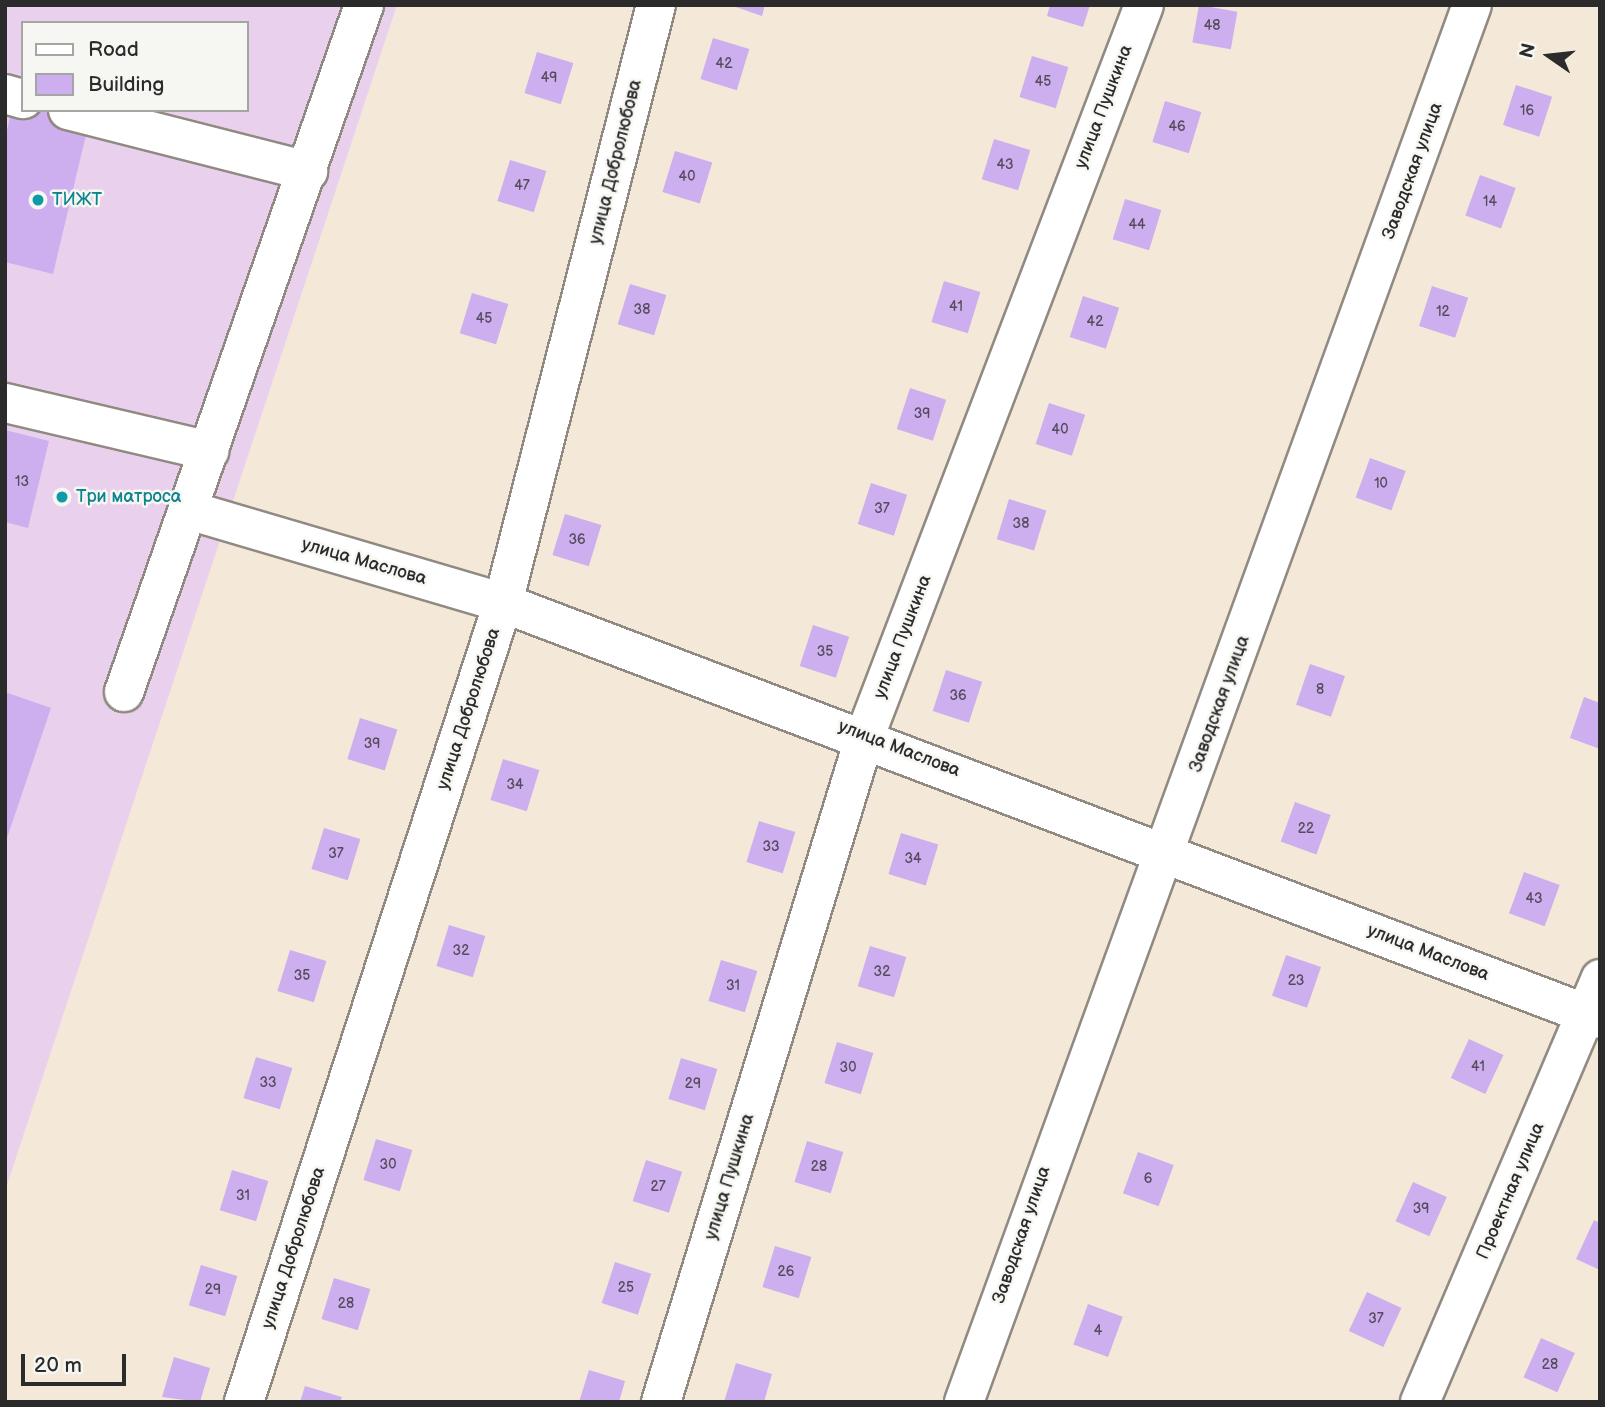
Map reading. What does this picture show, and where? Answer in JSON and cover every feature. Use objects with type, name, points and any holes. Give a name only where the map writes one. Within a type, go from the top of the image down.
[{"type":"street","points":[[124,692],[364,5]]},
{"type":"street","name":"улица Добролюбова","points":[[244,1402],[503,603],[656,5]]},
{"type":"street","name":"улица Пушкина","points":[[661,1402],[865,736],[1144,5]]},
{"type":"street","name":"Заводская улица","points":[[964,1402],[1071,1096],[1168,851],[1472,5]]},
{"type":"street","points":[[76,112],[308,171]]},
{"type":"street","points":[[5,403],[209,451]]},
{"type":"street","name":"улица Маслова","points":[[188,510],[503,603],[1168,851],[1593,1017]]},
{"type":"street","name":"Проектная улица","points":[[1420,1402],[1593,1017],[1600,979]]},
{"type":"shaded area","points":[[5,5],[397,5],[5,1191]]},
{"type":"building","points":[[730,5],[765,5],[762,16]]},
{"type":"building","points":[[1050,5],[1090,5],[1083,27],[1047,16]]},
{"type":"building","points":[[1199,5],[1237,12],[1231,49],[1192,42]]},
{"type":"building","points":[[713,38],[749,49],[737,90],[700,79]]},
{"type":"building","points":[[537,52],[573,63],[561,104],[524,93]]},
{"type":"building","points":[[1032,56],[1068,67],[1056,108],[1019,97]]},
{"type":"building","points":[[1516,85],[1552,97],[1539,137],[1503,125]]},
{"type":"building","points":[[1165,101],[1201,112],[1189,153],[1152,142]]},
{"type":"building","name":"ТИЖТ","points":[[13,104],[21,106],[21,112],[47,112],[89,122],[53,274],[5,262],[5,139]]},
{"type":"building","points":[[994,139],[1030,150],[1018,190],[982,179]]},
{"type":"building","points":[[675,151],[712,162],[700,204],[662,192]]},
{"type":"building","points":[[510,160],[546,171],[534,212],[497,201]]},
{"type":"building","points":[[1480,175],[1516,188],[1501,228],[1465,215]]},
{"type":"building","points":[[1125,199],[1161,210],[1149,250],[1113,239]]},
{"type":"building","points":[[944,281],[980,292],[968,333],[931,322]]},
{"type":"building","points":[[630,284],[666,295],[654,335],[618,324]]},
{"type":"building","points":[[1432,286],[1468,298],[1455,338],[1419,326]]},
{"type":"building","points":[[472,293],[508,304],[496,344],[460,333]]},
{"type":"building","points":[[1083,296],[1119,308],[1106,349],[1070,337]]},
{"type":"building","points":[[910,388],[946,400],[933,441],[897,429]]},
{"type":"building","points":[[1049,403],[1085,415],[1072,456],[1036,444]]},
{"type":"building","points":[[5,430],[49,441],[28,528],[5,522]]},
{"type":"building","points":[[1370,458],[1406,471],[1391,510],[1356,497]]},
{"type":"building","points":[[871,483],[907,495],[894,536],[858,524]]},
{"type":"building","points":[[1009,499],[1046,510],[1034,551],[997,539]]},
{"type":"building","points":[[565,514],[601,525],[589,566],[552,555]]},
{"type":"building","points":[[813,625],[849,637],[836,678],[800,666]]},
{"type":"building","points":[[1310,664],[1345,676],[1331,717],[1296,705]]},
{"type":"building","points":[[946,670],[982,682],[969,723],[933,711]]},
{"type":"building","points":[[5,692],[51,708],[6,841],[5,841]]},
{"type":"building","points":[[1584,697],[1600,703],[1600,749],[1570,738]]},
{"type":"building","points":[[360,718],[397,729],[385,771],[347,759]]},
{"type":"building","points":[[503,759],[539,770],[527,811],[490,800]]},
{"type":"building","points":[[1295,802],[1331,815],[1316,854],[1281,841]]},
{"type":"building","points":[[759,821],[795,832],[783,873],[746,862]]},
{"type":"building","points":[[324,828],[360,839],[348,880],[311,869]]},
{"type":"building","points":[[901,833],[938,844],[926,886],[888,874]]},
{"type":"building","points":[[1524,872],[1560,885],[1545,926],[1509,913]]},
{"type":"building","points":[[449,925],[485,936],[473,977],[436,966]]},
{"type":"building","points":[[870,946],[906,957],[894,997],[858,986]]},
{"type":"building","points":[[290,950],[326,961],[314,1002],[277,991]]},
{"type":"building","points":[[1286,955],[1321,967],[1307,1008],[1272,996]]},
{"type":"building","points":[[721,960],[757,971],[745,1012],[708,1001]]},
{"type":"building","points":[[1469,1039],[1503,1055],[1485,1094],[1451,1078]]},
{"type":"building","points":[[837,1042],[873,1053],[861,1094],[824,1083]]},
{"type":"building","points":[[256,1057],[292,1068],[280,1109],[243,1098]]},
{"type":"building","points":[[681,1058],[717,1069],[705,1110],[668,1099]]},
{"type":"building","points":[[376,1139],[412,1150],[400,1191],[363,1180]]},
{"type":"building","points":[[807,1141],[843,1152],[831,1193],[794,1182]]},
{"type":"building","points":[[1138,1152],[1174,1165],[1159,1206],[1123,1193]]},
{"type":"building","points":[[646,1160],[682,1172],[669,1213],[633,1201]]},
{"type":"building","points":[[232,1170],[268,1181],[256,1221],[220,1210]]},
{"type":"building","points":[[1413,1182],[1447,1197],[1429,1236],[1396,1221]]},
{"type":"building","points":[[1594,1220],[1600,1223],[1600,1270],[1576,1259]]},
{"type":"building","points":[[775,1246],[811,1257],[799,1298],[762,1287]]},
{"type":"building","points":[[615,1262],[651,1274],[638,1315],[602,1303]]},
{"type":"building","points":[[201,1265],[237,1276],[225,1316],[189,1305]]},
{"type":"building","points":[[334,1278],[370,1289],[358,1330],[321,1319]]},
{"type":"building","points":[[1367,1292],[1401,1308],[1383,1347],[1349,1331]]},
{"type":"building","points":[[1088,1304],[1123,1317],[1108,1357],[1073,1344]]},
{"type":"building","points":[[1541,1338],[1575,1353],[1557,1392],[1524,1377]]},
{"type":"building","points":[[174,1357],[210,1368],[200,1402],[162,1397]]},
{"type":"building","points":[[736,1363],[772,1374],[764,1402],[724,1402]]},
{"type":"building","points":[[589,1370],[625,1381],[619,1402],[579,1402]]},
{"type":"building","points":[[305,1386],[342,1397],[340,1402],[300,1402]]},
{"type":"place","name":"ТИЖТ","points":[[38,200]]},
{"type":"place","name":"Три матроса","points":[[62,497]]}]
